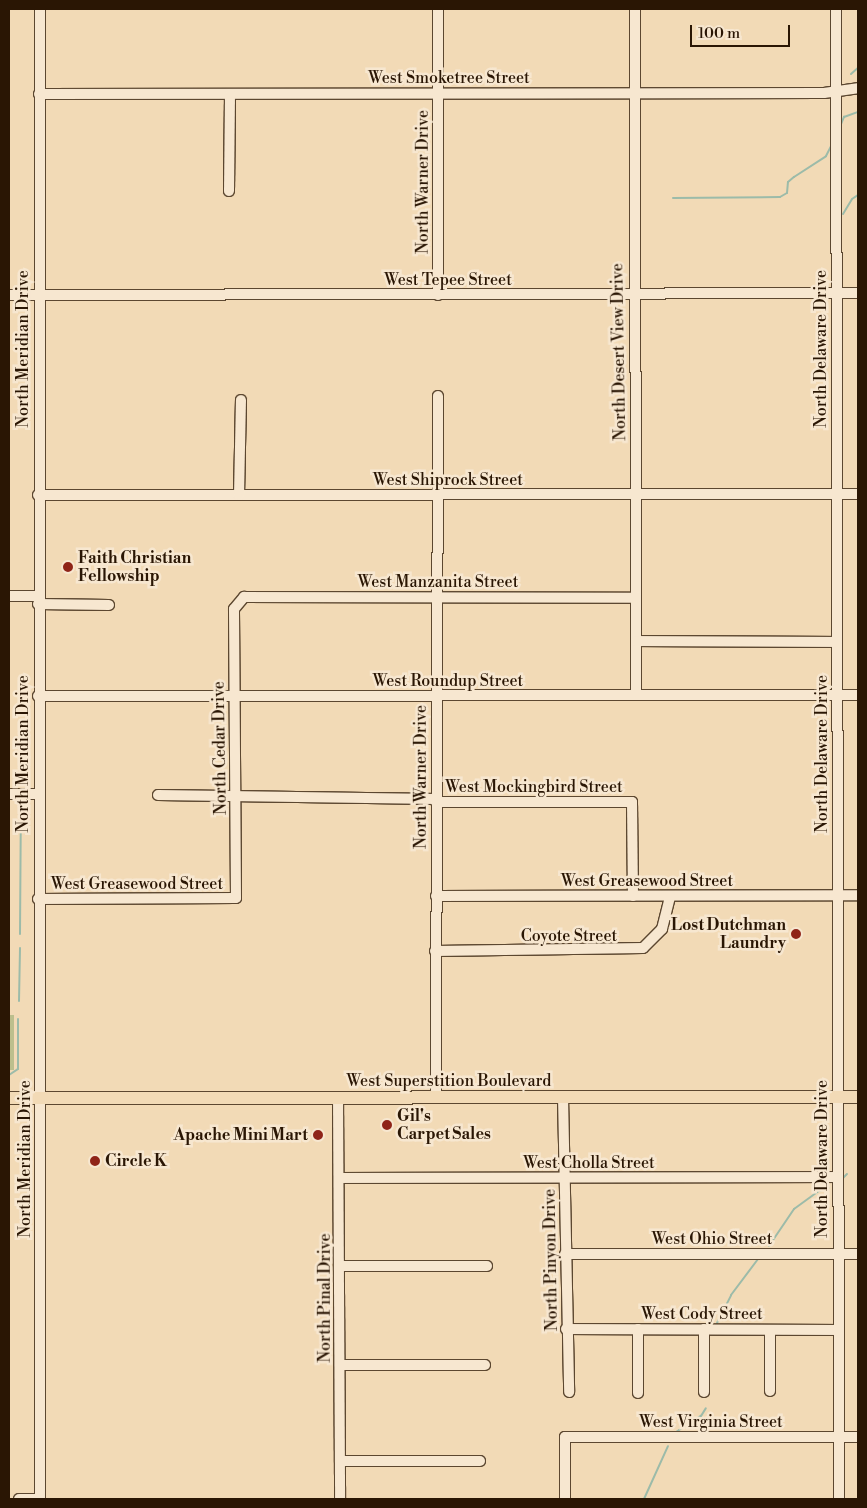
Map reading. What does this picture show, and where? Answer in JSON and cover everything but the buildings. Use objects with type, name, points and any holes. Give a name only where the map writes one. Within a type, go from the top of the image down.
[{"type":"main road","name":"West Superstition Boulevard","points":[[9,1098],[858,1097]]},
{"type":"street","name":"North Meridian Drive","points":[[40,9],[38,295],[40,1499]]},
{"type":"street","name":"North Warner Drive","points":[[438,9],[438,295]]},
{"type":"street","name":"North Desert View Drive","points":[[635,9],[633,294],[636,494],[636,696]]},
{"type":"street","name":"North Delaware Drive","points":[[836,9],[839,1499]]},
{"type":"street","name":"West Smoketree Street","points":[[40,94],[634,94],[836,91],[858,88]]},
{"type":"street","points":[[229,190],[230,94]]},
{"type":"street","name":"West Tepee Street","points":[[9,295],[858,293]]},
{"type":"street","name":"North Warner Drive","points":[[436,1097],[435,696],[438,396]]},
{"type":"street","points":[[239,495],[241,400]]},
{"type":"street","name":"West Shiprock Street","points":[[38,495],[858,494]]},
{"type":"street","points":[[9,596],[109,605]]},
{"type":"street","name":"West Manzanita Street","points":[[240,598],[253,596],[636,598]]},
{"type":"street","name":"North Cedar Drive","points":[[236,898],[234,609],[240,598]]},
{"type":"street","points":[[636,641],[837,642]]},
{"type":"street","name":"West Roundup Street","points":[[38,696],[858,695]]},
{"type":"street","points":[[9,794],[38,794]]},
{"type":"street","name":"West Mockingbird Street","points":[[158,796],[632,802],[633,896]]},
{"type":"street","name":"West Greasewood Street","points":[[436,896],[858,895]]},
{"type":"street","name":"Coyote Street","points":[[435,951],[643,948],[662,929],[670,896]]},
{"type":"street","name":"West Greasewood Street","points":[[38,899],[236,898]]},
{"type":"street","name":"North Pinal Drive","points":[[338,1097],[340,1178],[340,1499]]},
{"type":"street","name":"North Pinyon Drive","points":[[563,1097],[566,1328],[570,1351],[570,1392]]},
{"type":"street","name":"West Cholla Street","points":[[340,1178],[838,1178]]},
{"type":"street","name":"West Ohio Street","points":[[565,1254],[858,1254]]},
{"type":"street","points":[[340,1266],[487,1266]]},
{"type":"street","name":"West Cody Street","points":[[566,1328],[838,1330]]},
{"type":"street","points":[[638,1329],[638,1394]]},
{"type":"street","points":[[704,1329],[704,1392]]},
{"type":"street","points":[[770,1330],[770,1392]]},
{"type":"street","points":[[340,1366],[485,1365]]},
{"type":"street","name":"West Virginia Street","points":[[565,1499],[565,1437],[858,1437]]},
{"type":"street","points":[[340,1461],[480,1461]]},
{"type":"street","points":[[19,1499],[40,1499]]},
{"type":"green space","points":[[9,1015],[14,1015],[14,1070],[9,1070]]},
{"type":"waterway","points":[[851,74],[858,68]]},
{"type":"waterway","points":[[841,124],[844,117],[858,112]]},
{"type":"waterway","points":[[673,198],[780,197],[787,193],[788,182],[826,156],[832,144]]},
{"type":"waterway","points":[[843,214],[852,199],[858,195]]},
{"type":"waterway","points":[[20,934],[21,806]]},
{"type":"waterway","points":[[19,1001],[20,948]]},
{"type":"waterway","points":[[9,1075],[18,1069],[18,1019]]},
{"type":"waterway","points":[[842,1179],[847,1174]]},
{"type":"waterway","points":[[769,1246],[794,1209],[819,1191],[829,1188]]},
{"type":"waterway","points":[[717,1323],[731,1295],[758,1259]]},
{"type":"waterway","points":[[676,1432],[701,1416],[706,1408]]},
{"type":"waterway","points":[[644,1499],[668,1446]]},
{"type":"place","name":"Faith Christian Fellowship","points":[[68,567]]},
{"type":"place","name":"Lost Dutchman Laundry","points":[[796,934]]},
{"type":"place","name":"Gil's Carpet Sales","points":[[387,1125]]},
{"type":"place","name":"Apache Mini Mart","points":[[318,1135]]},
{"type":"place","name":"Circle K","points":[[95,1161]]}]
